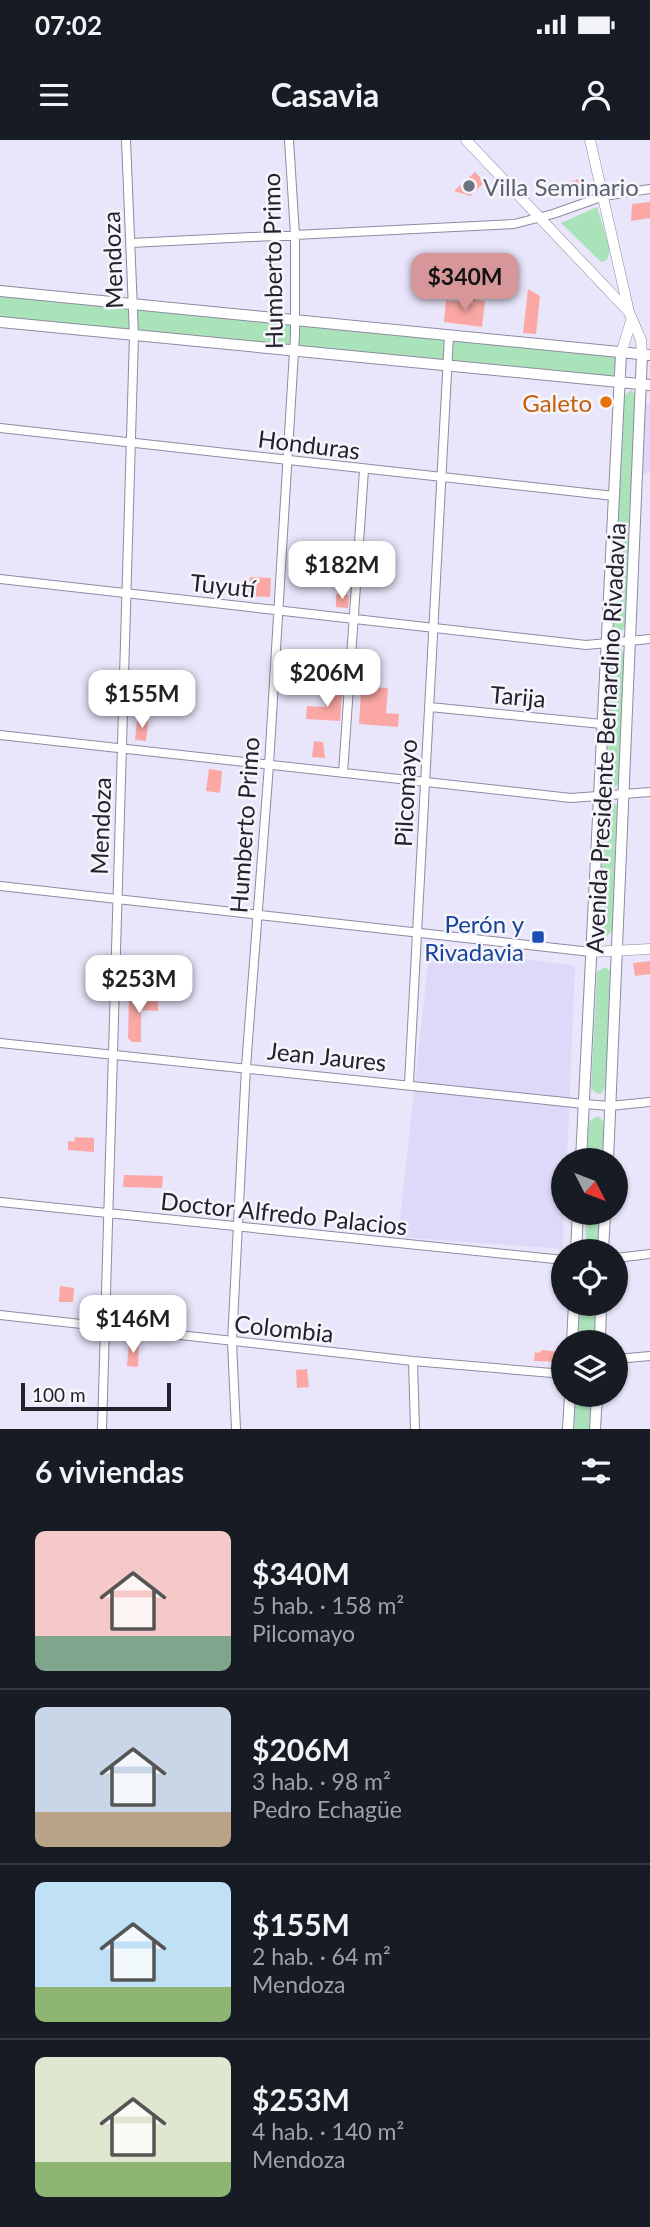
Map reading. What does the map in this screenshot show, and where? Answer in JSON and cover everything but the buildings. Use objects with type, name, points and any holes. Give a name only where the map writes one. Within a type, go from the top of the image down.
[{"type":"main road","points":[[0,291],[646,355]]},
{"type":"main road","points":[[0,322],[646,385]]},
{"type":"main road","name":"Avenida Presidente Bernardino Rivadavia","points":[[582,1148],[621,354]]},
{"type":"main road","name":"Avenida Presidente Bernardino Rivadavia","points":[[608,1148],[646,355]]},
{"type":"main road","points":[[568,1429],[569,1407]]},
{"type":"main road","points":[[595,1429],[596,1407]]},
{"type":"street","name":"Mendoza","points":[[102,1429],[134,335],[126,140]]},
{"type":"street","name":"Humberto Primo","points":[[236,1429],[232,1342],[246,1067],[269,765],[294,352],[295,235],[289,140]]},
{"type":"street","points":[[466,140],[630,316]]},
{"type":"street","name":"Avenida Presidente Bernardino Rivadavia","points":[[590,140],[630,316],[646,355]]},
{"type":"street","points":[[131,243],[514,224],[604,196],[650,189]]},
{"type":"street","name":"Avenida Presidente Bernardino Rivadavia","points":[[621,354],[630,316]]},
{"type":"street","name":"Pilcomayo","points":[[409,1083],[449,336]]},
{"type":"street","name":"Honduras","points":[[0,428],[441,479],[614,496]]},
{"type":"street","points":[[343,773],[364,470]]},
{"type":"street","name":"Tuyutí","points":[[0,579],[434,629],[607,644],[650,639]]},
{"type":"street","name":"Tarija","points":[[429,707],[602,724]]},
{"type":"street","points":[[0,735],[571,797],[650,792]]},
{"type":"street","points":[[0,886],[591,952],[650,949]]},
{"type":"street","name":"Jean Jaures","points":[[0,1043],[409,1083],[584,1104],[610,1106],[650,1102]]},
{"type":"street","name":"Doctor Alfredo Palacios","points":[[0,1202],[551,1259]]},
{"type":"street","points":[[628,1257],[650,1254]]},
{"type":"street","name":"Colombia","points":[[0,1315],[232,1342],[551,1373]]},
{"type":"street","points":[[628,1358],[650,1356]]},
{"type":"street","points":[[413,1361],[415,1429]]},
{"type":"shaded area","points":[[650,403],[650,473],[632,474],[635,405]]},
{"type":"shaded area","points":[[430,946],[575,966],[567,1148],[551,1148],[551,1225],[563,1225],[563,1239],[551,1239],[551,1248],[398,1237]]},
{"type":"green space","points":[[597,207],[610,250],[607,260],[601,262],[561,223]]},
{"type":"green space","points":[[0,291],[621,354],[619,384],[0,322]]},
{"type":"green space","points":[[631,390],[636,395],[626,626],[619,633],[613,626],[624,396]]},
{"type":"green space","points":[[619,648],[624,653],[619,781],[617,786],[611,787],[605,782],[612,654]]},
{"type":"green space","points":[[611,801],[617,806],[612,931],[605,938],[599,931],[604,807]]},
{"type":"green space","points":[[605,967],[610,971],[606,1085],[602,1093],[598,1094],[591,1089],[597,972]]},
{"type":"green space","points":[[598,1116],[604,1122],[603,1148],[588,1148],[589,1121]]},
{"type":"green space","points":[[585,1225],[600,1225],[599,1239],[586,1239]]},
{"type":"green space","points":[[579,1316],[596,1316],[596,1330],[579,1330]]},
{"type":"green space","points":[[575,1407],[592,1407],[591,1429],[574,1429]]},
{"type":"place","name":"Villa Seminario","points":[[469,186]]},
{"type":"place","name":"Galeto","points":[[606,402]]},
{"type":"place","name":"Perón y Rivadavia","points":[[538,937]]}]
